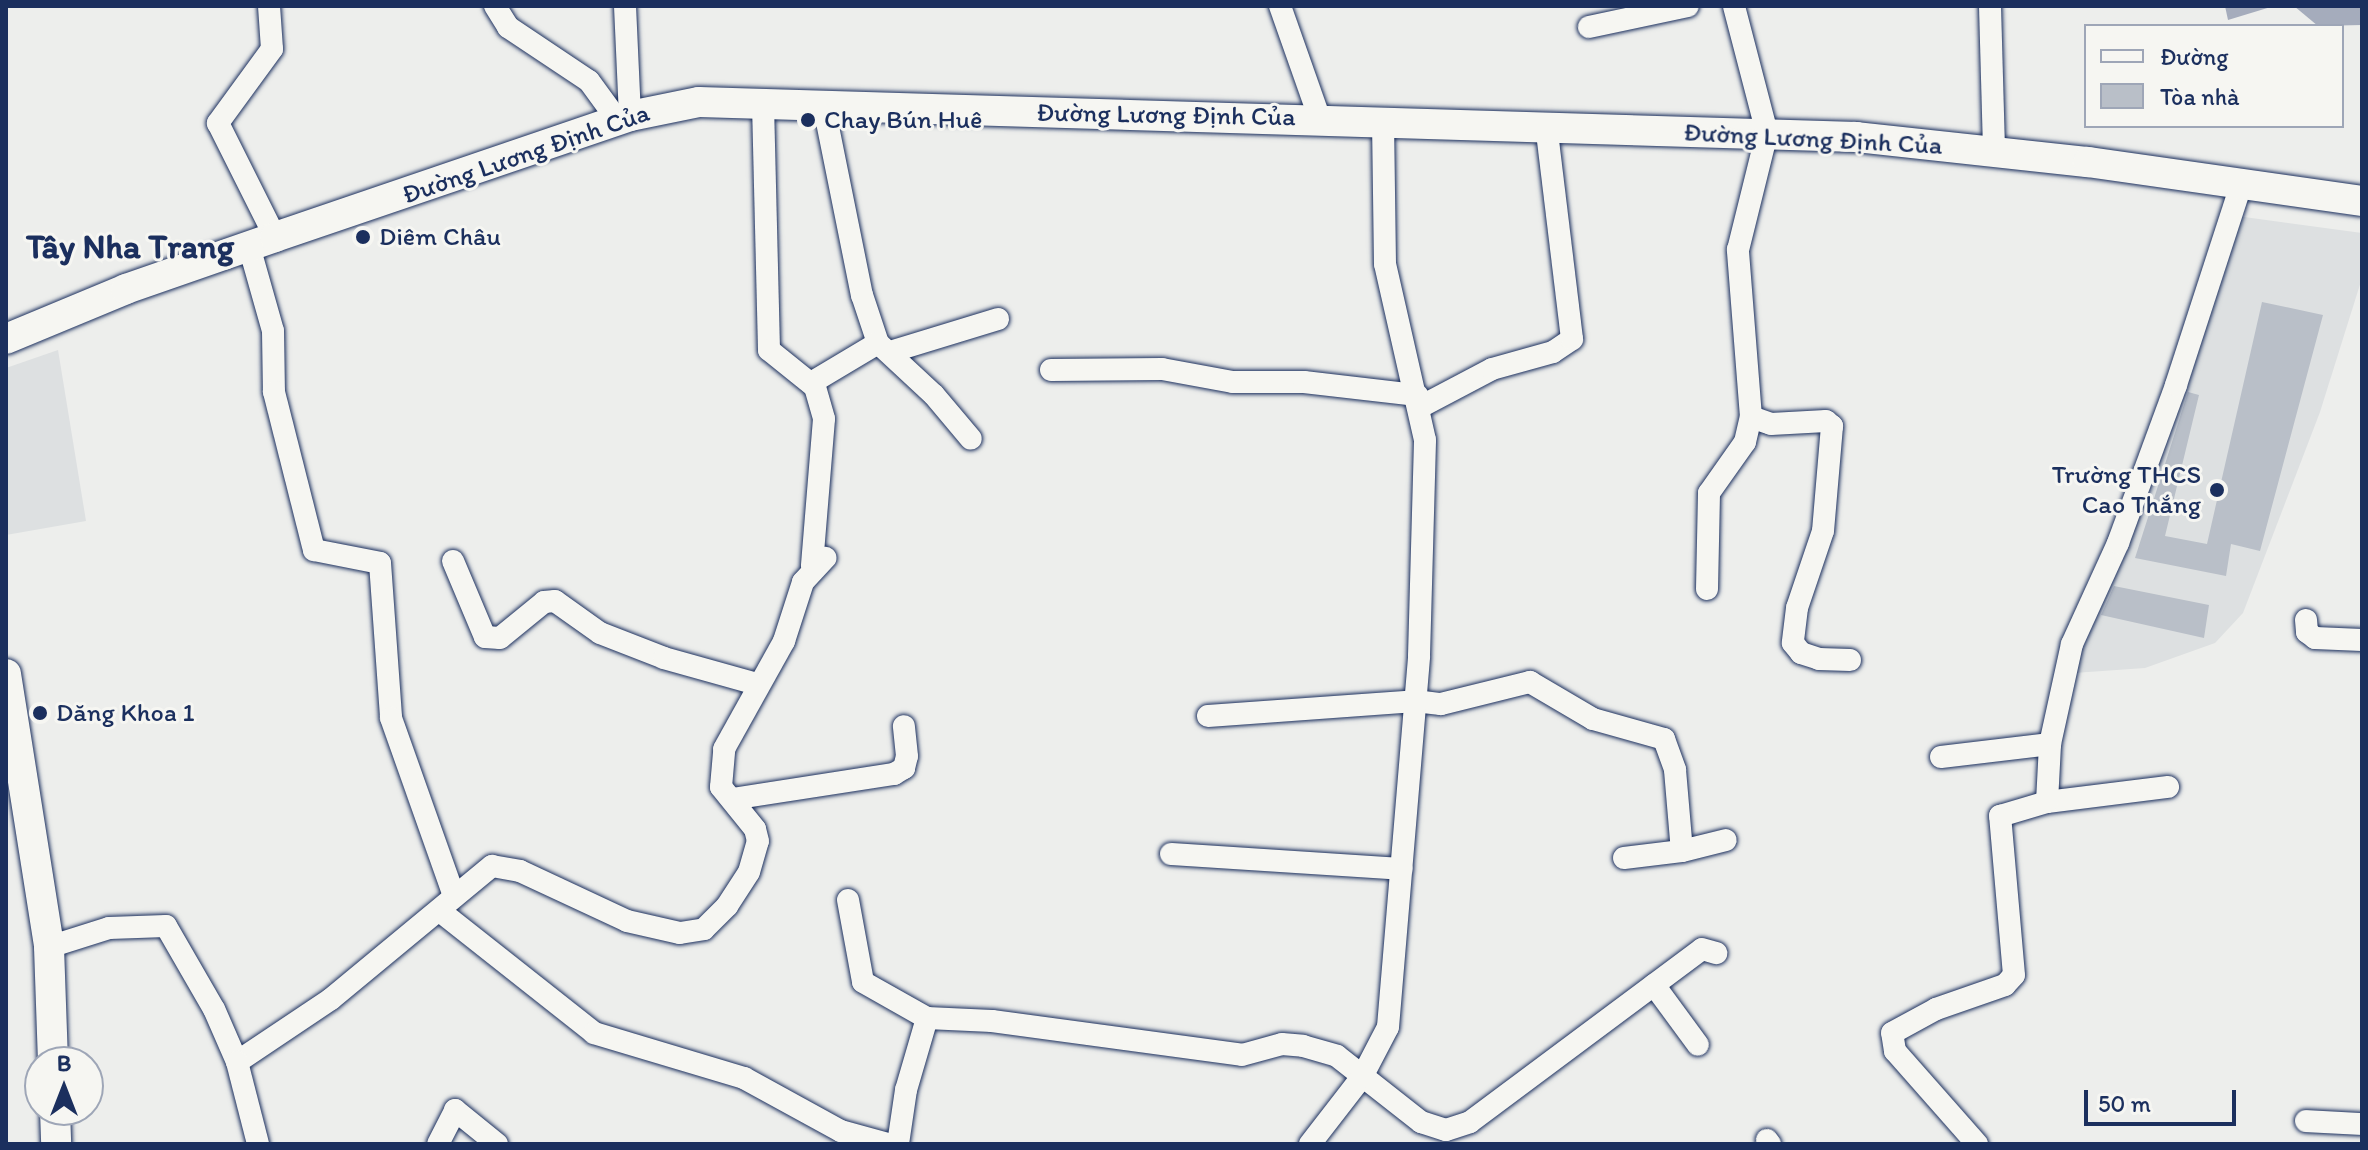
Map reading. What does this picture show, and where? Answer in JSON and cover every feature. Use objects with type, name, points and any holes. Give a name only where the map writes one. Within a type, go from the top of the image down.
[{"type":"street","points":[[269,6],[272,49],[218,123],[262,242],[273,331],[274,392],[314,550],[380,563],[391,718],[448,904],[594,1033],[744,1078],[841,1131],[888,1144]]},
{"type":"street","points":[[495,6],[508,27],[589,81],[625,119]]},
{"type":"street","points":[[625,6],[625,119]]},
{"type":"street","points":[[1280,6],[1319,117]]},
{"type":"street","points":[[1589,27],[1688,6]]},
{"type":"street","points":[[1707,589],[1709,493],[1745,442],[1751,417],[1738,250],[1767,133],[1734,6]]},
{"type":"street","points":[[1990,6],[1994,151]]},
{"type":"street","name":"Đường Lương Định Của","points":[[6,339],[262,242],[625,119],[699,102],[1319,117],[1547,131],[1767,133],[1994,151],[2362,201]]},
{"type":"street","points":[[237,1062],[320,1007],[448,904],[484,870],[503,865],[627,921],[692,934],[710,925],[727,906],[757,854],[755,829],[721,787],[724,749],[757,684],[778,652],[790,610],[818,562],[826,442],[822,407],[811,383],[769,350],[763,104]]},
{"type":"street","points":[[824,107],[862,295],[884,348],[971,439]]},
{"type":"street","points":[[1310,1144],[1362,1077],[1388,1027],[1415,701],[1425,440],[1385,264],[1380,217],[1383,120]]},
{"type":"street","points":[[1051,370],[1162,369],[1233,382],[1293,381],[1418,401],[1492,369],[1553,352],[1572,339],[1547,131]]},
{"type":"street","points":[[2047,802],[2050,744],[2072,644],[2118,543],[2176,385],[2241,185]]},
{"type":"street","points":[[811,383],[884,348],[998,319]]},
{"type":"street","points":[[1751,417],[1771,424],[1826,421],[1832,426],[1823,531],[1797,608],[1793,643],[1801,653],[1819,659],[1850,660]]},
{"type":"street","points":[[453,561],[485,637],[500,638],[544,602],[555,601],[600,633],[664,658],[757,684]]},
{"type":"street","points":[[2306,620],[2307,632],[2315,638],[2362,640]]},
{"type":"street","points":[[6,674],[14,780],[49,947],[52,1046]]},
{"type":"street","points":[[1208,716],[1415,701],[1455,702],[1530,682],[1593,719],[1652,732],[1664,739],[1675,770],[1682,851]]},
{"type":"street","points":[[732,799],[894,774],[904,768],[907,756],[904,726]]},
{"type":"street","points":[[1941,757],[2050,744]]},
{"type":"street","points":[[1972,1143],[1895,1051],[1892,1033],[1936,1009],[2005,985],[2014,975],[2000,816],[2047,802],[2168,787]]},
{"type":"street","points":[[1624,858],[1682,851],[1726,840]]},
{"type":"street","points":[[1171,854],[1402,869]]},
{"type":"street","points":[[848,900],[863,982],[927,1018],[992,1021],[1242,1055],[1282,1044],[1303,1046],[1337,1056],[1421,1122],[1446,1130],[1470,1122],[1702,949],[1716,953]]},
{"type":"street","points":[[49,947],[109,928],[166,926],[208,996],[237,1062],[258,1144]]},
{"type":"street","points":[[1654,985],[1698,1045]]},
{"type":"street","points":[[898,1144],[906,1090],[927,1018]]},
{"type":"street","points":[[438,1144],[455,1110],[497,1144]]},
{"type":"street","points":[[2306,1121],[2362,1124]]},
{"type":"shaded area","name":"Trường THCS Cao Thắng","points":[[2237,216],[2362,233],[2362,278],[2320,412],[2243,613],[2215,643],[2145,668],[2074,673]]},
{"type":"shaded area","points":[[58,350],[86,521],[6,535],[6,368]]},
{"type":"water","points":[[2225,6],[2274,6],[2228,20]]},
{"type":"water","points":[[2294,6],[2362,6],[2362,25],[2316,24]]},
{"type":"building","points":[[2262,302],[2323,315],[2260,551],[2231,544],[2226,576],[2135,558],[2188,392],[2199,395],[2165,536],[2207,544]]},
{"type":"building","points":[[2114,586],[2209,605],[2204,638],[2101,615]]},
{"type":"place","name":"Chay Bún Huê","points":[[808,120]]},
{"type":"place","name":"Diêm Châu","points":[[363,237]]},
{"type":"place","name":"Trường THCS Cao Thắng","points":[[2217,490]]},
{"type":"place","name":"Dăng Khoa 1","points":[[40,713]]},
{"type":"district","name":"Tây Nha Trang","points":[[130,247]]}]
